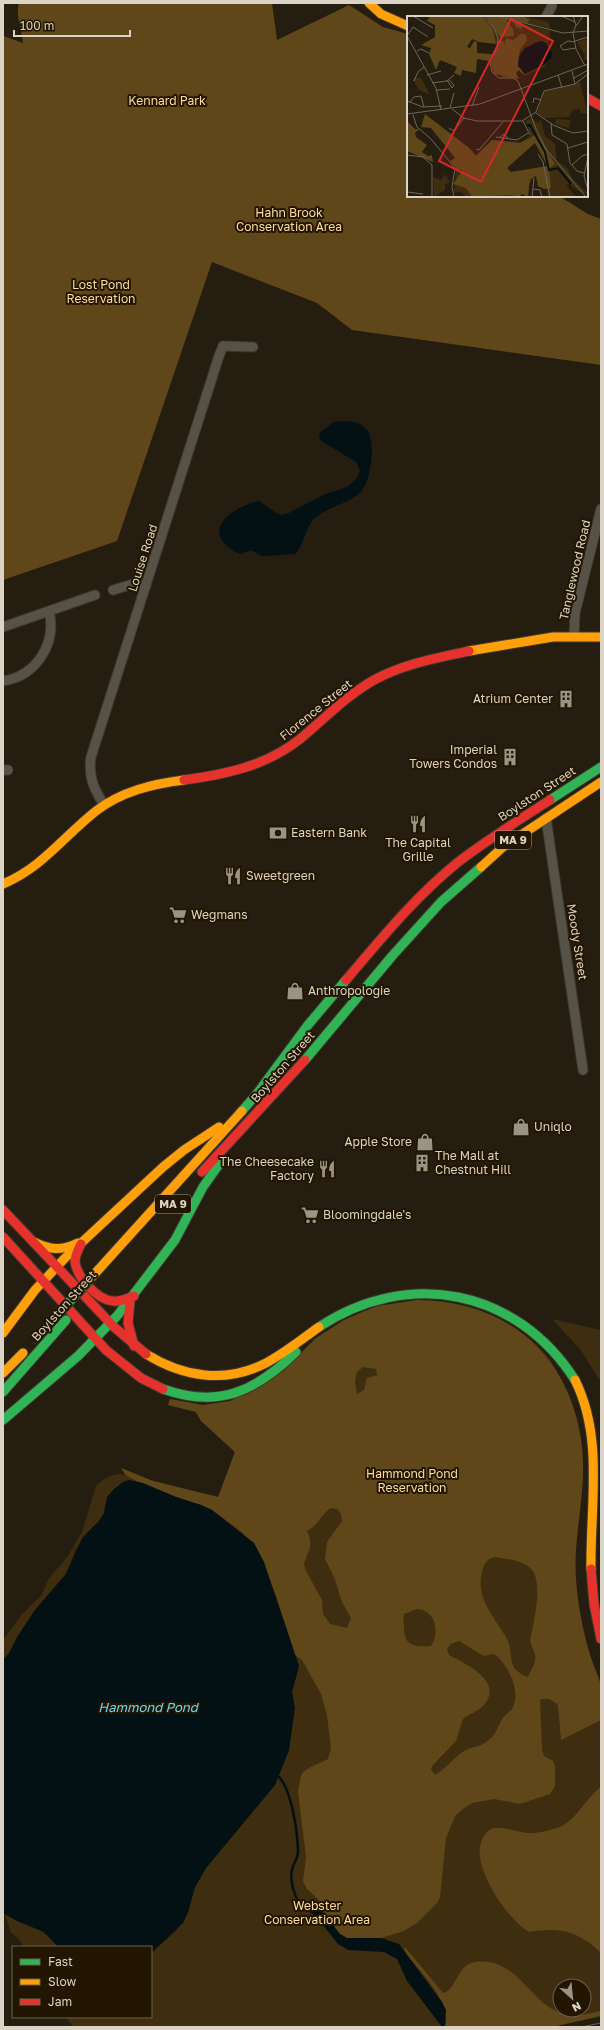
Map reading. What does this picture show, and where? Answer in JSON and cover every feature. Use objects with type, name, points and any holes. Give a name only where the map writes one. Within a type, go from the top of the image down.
[{"type":"main road","points":[[369,3],[381,14],[407,26]]},
{"type":"main road","points":[[588,99],[601,106]]},
{"type":"main road","name":"Florence Street","points":[[3,884],[31,871],[80,823],[104,805],[130,792],[152,784],[229,772],[268,760],[301,740],[361,689],[377,678],[419,662],[516,642],[574,636],[601,637]]},
{"type":"main road","name":"Boylston Street","points":[[57,1316],[266,1083],[308,1025],[394,923],[421,895],[456,864],[485,842],[601,767]]},
{"type":"main road","name":"Boylston Street","points":[[196,1179],[292,1076],[398,950],[441,902],[492,856],[601,782]]},
{"type":"main road","points":[[3,1333],[43,1282],[85,1239],[170,1161],[239,1114]]},
{"type":"main road","points":[[3,1420],[111,1324],[175,1240],[209,1179],[250,1121]]},
{"type":"main road","points":[[3,1210],[111,1324],[134,1346],[160,1363],[176,1370],[198,1375],[223,1376],[248,1372],[284,1354],[316,1329],[340,1314],[371,1301],[405,1294],[432,1293],[460,1297],[499,1310],[526,1326],[553,1350],[569,1371],[582,1394],[590,1413],[597,1438],[599,1474],[591,1540],[590,1571],[594,1608],[601,1640]]},
{"type":"main road","points":[[3,1237],[95,1339],[124,1366],[160,1389],[188,1397],[216,1398],[238,1393],[266,1379],[286,1363],[316,1329]]},
{"type":"main road","points":[[34,1242],[47,1248],[58,1250],[70,1247],[85,1239]]},
{"type":"main road","points":[[85,1239],[76,1256],[76,1270],[82,1278],[106,1300],[120,1301],[132,1298]]},
{"type":"main road","name":"Boylston Street","points":[[3,1392],[99,1284]]},
{"type":"main road","points":[[132,1298],[128,1323],[134,1346]]},
{"type":"main road","name":"Boylston Street","points":[[3,1373],[30,1344]]},
{"type":"street","points":[[547,16],[552,6]]},
{"type":"street","name":"Louise Road","points":[[104,805],[91,782],[89,773],[91,758],[222,346],[253,347]]},
{"type":"street","name":"Tanglewood Road","points":[[574,636],[575,613],[601,509]]},
{"type":"street","points":[[113,590],[133,584],[146,586]]},
{"type":"street","points":[[3,627],[95,595]]},
{"type":"street","points":[[3,681],[23,676],[38,663],[48,643],[51,632],[49,611]]},
{"type":"street","name":"Moody Street","points":[[546,818],[583,1070]]},
{"type":"green space","points":[[19,3],[272,3],[277,40],[349,5],[383,27],[407,34],[407,197],[561,197],[588,214],[601,219],[601,365],[352,330],[317,303],[212,262],[117,541],[3,580],[3,36],[23,43],[18,17]]},
{"type":"green space","name":"Hammond Pond Reservation","points":[[417,1300],[452,1303],[483,1312],[511,1326],[535,1345],[555,1368],[569,1396],[579,1428],[583,1478],[575,1565],[576,1580],[579,1609],[585,1637],[599,1678],[602,1699],[601,1720],[561,1740],[558,1705],[549,1700],[540,1700],[542,1750],[544,1756],[553,1761],[555,1767],[555,1786],[550,1794],[520,1804],[494,1799],[472,1803],[463,1809],[455,1816],[446,1838],[440,1898],[437,1903],[417,1923],[404,1931],[381,1938],[347,1938],[340,1934],[327,1916],[319,1900],[307,1889],[303,1881],[306,1857],[298,1792],[300,1780],[302,1773],[328,1759],[331,1748],[327,1716],[321,1694],[302,1660],[295,1655],[275,1593],[243,1533],[212,1510],[136,1481],[126,1475],[121,1468],[153,1481],[218,1497],[235,1452],[201,1421],[196,1412],[168,1405],[170,1399],[203,1405],[230,1401],[283,1371],[316,1338],[344,1320],[377,1306]],"holes":[[[363,1367],[376,1369],[377,1375],[367,1378],[364,1390],[357,1394],[355,1381],[357,1372]],[[331,1508],[337,1509],[341,1514],[342,1521],[327,1542],[325,1559],[334,1577],[342,1602],[351,1618],[347,1628],[330,1624],[323,1614],[322,1600],[306,1571],[304,1563],[310,1548],[310,1539],[307,1531],[315,1525]],[[495,1557],[509,1559],[526,1565],[534,1573],[537,1600],[530,1641],[535,1654],[535,1660],[528,1677],[516,1670],[513,1665],[507,1639],[487,1607],[481,1591],[482,1572],[486,1562]],[[417,1609],[428,1613],[432,1618],[436,1629],[434,1641],[431,1646],[417,1646],[409,1643],[405,1636],[404,1614]],[[459,1641],[484,1656],[494,1654],[504,1664],[512,1679],[515,1702],[512,1709],[504,1717],[495,1734],[490,1739],[481,1745],[464,1751],[443,1770],[435,1775],[431,1769],[432,1766],[456,1741],[463,1719],[482,1707],[489,1696],[489,1688],[486,1681],[480,1674],[473,1668],[449,1655],[447,1649],[451,1644]]]},
{"type":"green space","name":"Webster Conservation Area","points":[[439,1301],[469,1307],[498,1318],[524,1334],[536,1344],[553,1365],[567,1393],[579,1427],[583,1454],[582,1488],[575,1550],[577,1594],[586,1641],[601,1686],[601,2016],[552,2027],[73,2027],[67,2018],[152,2018],[152,1952],[176,1931],[188,1912],[195,1887],[206,1868],[275,1785],[289,1750],[293,1718],[292,1692],[299,1666],[287,1626],[201,1505],[136,1481],[123,1482],[105,1505],[104,1513],[99,1521],[88,1532],[75,1551],[66,1574],[35,1610],[9,1654],[3,1660],[3,1640],[23,1613],[41,1596],[49,1578],[68,1556],[82,1532],[96,1486],[102,1480],[117,1474],[125,1475],[121,1468],[153,1481],[219,1497],[235,1452],[201,1421],[196,1412],[168,1405],[170,1399],[203,1405],[230,1401],[283,1371],[316,1338],[344,1320],[365,1310]]},
{"type":"green space","points":[[552,1319],[601,1330],[601,1382],[580,1349]]},
{"type":"green space","points":[[601,1787],[601,1953],[577,1935],[568,1932],[551,1930],[529,1932],[520,1925],[510,1915],[492,1890],[485,1875],[481,1861],[480,1849],[484,1837],[491,1829],[504,1828],[531,1833],[544,1832],[566,1824]]},
{"type":"green space","points":[[5,1914],[41,1931],[57,1946],[23,1946],[18,1938],[11,1933]]},
{"type":"green space","points":[[405,1947],[443,1993],[448,1991],[460,1972],[469,1964],[475,1962],[490,1962],[503,1967],[514,1974],[544,2003],[552,2008],[552,2018],[592,2018],[592,2013],[601,2011],[601,2016],[552,2027],[445,2027],[446,2017],[440,1998],[404,1949]]},
{"type":"water","points":[[347,421],[362,425],[369,434],[371,442],[372,451],[370,471],[364,488],[360,493],[355,497],[325,511],[314,519],[308,527],[295,554],[262,556],[254,551],[251,551],[240,554],[227,546],[221,538],[219,530],[222,523],[228,516],[237,509],[259,501],[276,513],[282,515],[289,513],[325,494],[347,487],[357,478],[360,471],[356,462],[320,440],[319,434],[333,422]]},
{"type":"water","name":"Hammond Pond","points":[[129,1480],[143,1483],[212,1510],[254,1543],[264,1562],[299,1666],[292,1692],[295,1708],[289,1750],[275,1785],[206,1868],[195,1887],[188,1912],[183,1923],[152,1952],[152,1946],[57,1946],[44,1932],[17,1921],[3,1913],[3,1660],[9,1653],[17,1637],[35,1610],[66,1574],[82,1538],[99,1521],[104,1513],[107,1497],[123,1482]]},
{"type":"water","points":[[299,1903],[318,1907],[340,1934],[347,1938],[381,1938],[399,1944],[442,2002],[446,2010],[445,2027],[442,2027],[407,1981],[397,1959],[384,1952],[348,1950],[338,1944],[317,1918]]},
{"type":"waterway","points":[[279,1777],[284,1784],[291,1802],[297,1835],[298,1853],[291,1878],[295,1894],[301,1904]]},
{"type":"tram line","points":[[581,2027],[601,2023]]},
{"type":"traffic: fast","points":[[550,800],[601,767]]},
{"type":"traffic: fast","points":[[305,1060],[393,955],[441,902],[481,867]]},
{"type":"traffic: fast","points":[[242,1111],[256,1095],[308,1025],[346,980]]},
{"type":"traffic: fast","points":[[3,1420],[78,1356],[117,1316],[175,1240],[203,1187],[220,1163]]},
{"type":"traffic: fast","points":[[59,1313],[90,1279]]},
{"type":"traffic: fast","points":[[319,1327],[353,1309],[388,1298],[424,1294],[459,1297],[492,1308],[523,1325],[551,1349],[575,1380]]},
{"type":"traffic: fast","points":[[3,1392],[66,1320]]},
{"type":"traffic: fast","points":[[163,1389],[183,1395],[202,1397],[236,1393],[266,1377],[296,1352]]},
{"type":"traffic: slow","points":[[369,3],[381,14],[407,26]]},
{"type":"traffic: slow","points":[[469,651],[553,637],[601,637]]},
{"type":"traffic: slow","points":[[3,884],[30,869],[96,811],[116,798],[149,786],[184,780]]},
{"type":"traffic: slow","points":[[481,867],[503,847],[601,782]]},
{"type":"traffic: slow","points":[[90,1279],[242,1111]]},
{"type":"traffic: slow","points":[[3,1333],[35,1290],[65,1258],[163,1167],[184,1150],[219,1127]]},
{"type":"traffic: slow","points":[[34,1242],[51,1248],[67,1247],[78,1243]]},
{"type":"traffic: slow","points":[[146,1354],[160,1362],[189,1372],[204,1375],[235,1374],[251,1370],[266,1363],[319,1327]]},
{"type":"traffic: slow","points":[[3,1373],[23,1353]]},
{"type":"traffic: slow","points":[[575,1380],[584,1402],[590,1425],[593,1448],[594,1472],[591,1569]]},
{"type":"traffic: jam","points":[[588,99],[601,106]]},
{"type":"traffic: jam","points":[[184,780],[231,772],[274,756],[300,739],[345,700],[364,686],[385,674],[433,659],[469,651]]},
{"type":"traffic: jam","points":[[346,980],[399,919],[442,876],[480,846],[550,800]]},
{"type":"traffic: jam","points":[[202,1172],[305,1060]]},
{"type":"traffic: jam","points":[[3,1210],[114,1327],[146,1354]]},
{"type":"traffic: jam","points":[[3,1237],[106,1350],[141,1378],[163,1389]]},
{"type":"traffic: jam","points":[[81,1244],[76,1255],[75,1262],[84,1281],[94,1292],[107,1300],[113,1301],[121,1301],[134,1296]]},
{"type":"traffic: jam","points":[[130,1301],[128,1323],[134,1346]]},
{"type":"traffic: jam","points":[[591,1569],[594,1604],[601,1639]]},
{"type":"place","name":"Atrium Center","points":[[566,699]]},
{"type":"place","name":"Imperial Towers Condos","points":[[510,757]]},
{"type":"place","name":"The Capital Grille","points":[[418,824]]},
{"type":"place","name":"Eastern Bank","points":[[278,833]]},
{"type":"place","name":"Sweetgreen","points":[[233,876]]},
{"type":"place","name":"Wegmans","points":[[178,915]]},
{"type":"place","name":"Anthropologie","points":[[295,991]]},
{"type":"place","name":"Uniqlo","points":[[521,1127]]},
{"type":"place","name":"Apple Store","points":[[425,1142]]},
{"type":"place","name":"The Mall at Chestnut Hill","points":[[422,1163]]},
{"type":"place","name":"The Cheesecake Factory","points":[[327,1169]]},
{"type":"place","name":"Bloomingdale's","points":[[310,1215]]},
{"type":"park label","name":"Kennard Park","points":[[167,101]]},
{"type":"park label","name":"Hahn Brook Conservation Area","points":[[289,220]]},
{"type":"park label","name":"Lost Pond Reservation","points":[[101,292]]}]
